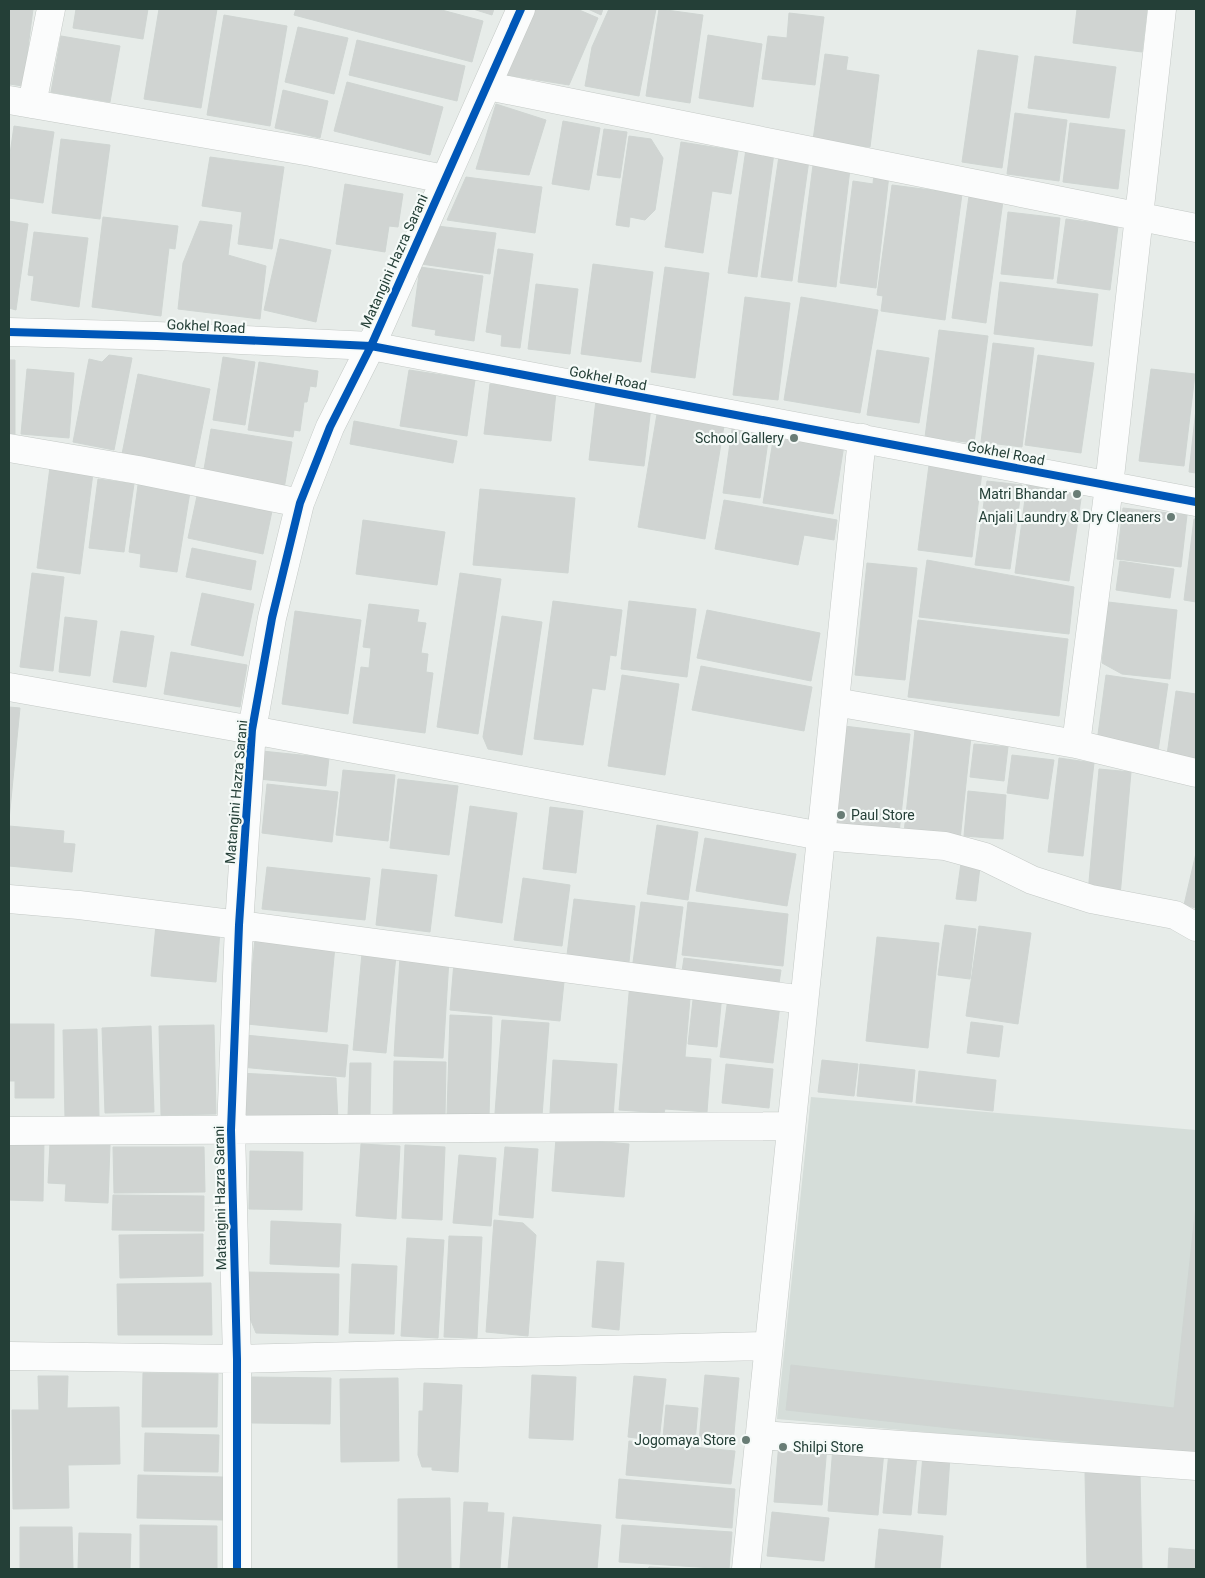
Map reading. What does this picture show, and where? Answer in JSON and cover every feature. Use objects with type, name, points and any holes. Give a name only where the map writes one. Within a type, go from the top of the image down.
[{"type":"street","points":[[51,9],[20,102],[311,152],[444,179]]},
{"type":"street","name":"Matangini Hazra Sarani","points":[[237,1569],[237,1359],[230,1130],[239,925],[252,730],[272,618],[300,503],[330,427],[371,346],[521,9]]},
{"type":"street","points":[[1076,744],[1109,486],[1162,9]]},
{"type":"street","points":[[488,86],[1139,215],[1196,228]]},
{"type":"street","name":"Gokhel Road","points":[[9,332],[157,336],[371,346],[1196,502]]},
{"type":"street","points":[[746,1569],[862,438]]},
{"type":"street","points":[[9,448],[138,470],[300,503]]},
{"type":"street","points":[[9,687],[252,730],[821,836],[945,846],[985,857],[1032,880],[1091,900],[1175,915],[1196,927]]},
{"type":"street","points":[[835,702],[1076,744],[1196,773]]},
{"type":"street","points":[[9,899],[79,905],[239,925],[804,1000]]},
{"type":"street","points":[[9,1131],[791,1126]]},
{"type":"street","points":[[9,1356],[237,1359],[768,1346]]},
{"type":"street","points":[[760,1435],[1196,1466]]},
{"type":"shaded area","points":[[811,1097],[1196,1130],[1196,1456],[777,1419]]},
{"type":"building","points":[[9,9],[33,9],[23,86],[9,84]]},
{"type":"building","points":[[76,9],[148,9],[143,39],[73,28]]},
{"type":"building","points":[[159,9],[217,9],[201,108],[144,99]]},
{"type":"building","points":[[296,9],[438,9],[483,21],[472,62],[294,15]]},
{"type":"building","points":[[473,9],[494,9],[492,15]]},
{"type":"building","points":[[535,9],[577,9],[598,18],[569,85],[507,75]]},
{"type":"building","points":[[588,9],[603,9],[601,15]]},
{"type":"building","points":[[609,9],[656,9],[639,96],[585,86],[592,47]]},
{"type":"building","points":[[659,9],[703,15],[690,103],[646,96]]},
{"type":"building","points":[[1077,9],[1147,9],[1142,52],[1073,43]]},
{"type":"building","points":[[789,13],[824,17],[815,85],[762,79],[768,36],[787,38]]},
{"type":"building","points":[[224,15],[287,26],[270,126],[207,115]]},
{"type":"building","points":[[298,27],[348,38],[334,94],[285,82]]},
{"type":"building","points":[[708,35],[762,44],[753,107],[699,98]]},
{"type":"building","points":[[61,36],[120,46],[110,102],[51,92]]},
{"type":"building","points":[[357,40],[465,66],[457,101],[349,75]]},
{"type":"building","points":[[978,50],[1018,56],[1002,168],[962,162]]},
{"type":"building","points":[[825,54],[848,57],[846,70],[879,75],[870,147],[813,140]]},
{"type":"building","points":[[1035,56],[1116,67],[1109,118],[1028,108]]},
{"type":"building","points":[[347,82],[443,107],[430,155],[334,131]]},
{"type":"building","points":[[283,90],[328,101],[320,138],[275,128]]},
{"type":"building","points":[[496,104],[546,120],[529,175],[476,169]]},
{"type":"building","points":[[1015,113],[1067,120],[1059,181],[1007,174]]},
{"type":"building","points":[[563,121],[600,128],[589,190],[552,184]]},
{"type":"building","points":[[1070,123],[1125,130],[1118,189],[1063,182]]},
{"type":"building","points":[[14,126],[54,132],[43,203],[9,198],[9,161]]},
{"type":"building","points":[[604,129],[627,132],[620,178],[597,175]]},
{"type":"building","points":[[629,136],[651,139],[663,158],[655,210],[645,220],[630,217],[629,227],[616,225]]},
{"type":"building","points":[[61,139],[110,145],[100,219],[52,213]]},
{"type":"building","points":[[681,142],[738,151],[731,194],[712,191],[703,253],[665,247]]},
{"type":"building","points":[[746,149],[774,153],[757,277],[728,273]]},
{"type":"building","points":[[779,156],[809,160],[792,281],[761,277]]},
{"type":"building","points":[[210,157],[284,167],[272,249],[238,244],[242,212],[202,206]]},
{"type":"building","points":[[813,165],[850,169],[836,287],[798,282]]},
{"type":"building","points":[[874,173],[889,175],[876,288],[840,283],[853,181],[873,184]]},
{"type":"building","points":[[466,177],[542,187],[535,233],[447,220]]},
{"type":"building","points":[[345,184],[403,194],[398,227],[389,226],[385,252],[336,244]]},
{"type":"building","points":[[892,185],[962,194],[945,320],[881,311],[883,296],[877,295]]},
{"type":"building","points":[[969,196],[1003,201],[986,323],[952,318]]},
{"type":"building","points":[[1008,212],[1060,218],[1053,279],[1001,274]]},
{"type":"building","points":[[103,217],[178,226],[175,249],[169,248],[161,316],[92,307]]},
{"type":"building","points":[[1066,219],[1118,226],[1110,290],[1057,283]]},
{"type":"building","points":[[9,221],[28,224],[16,310],[9,308]]},
{"type":"building","points":[[200,221],[232,225],[228,255],[266,266],[260,319],[178,309],[183,263]]},
{"type":"building","points":[[437,226],[496,233],[490,274],[421,264]]},
{"type":"building","points":[[34,232],[88,238],[79,307],[31,300],[34,276],[28,275]]},
{"type":"building","points":[[280,239],[331,250],[316,322],[264,310]]},
{"type":"building","points":[[498,249],[533,254],[520,348],[501,346],[502,335],[486,332]]},
{"type":"building","points":[[593,264],[653,272],[641,362],[581,354]]},
{"type":"building","points":[[420,267],[483,276],[474,341],[435,335],[436,330],[412,326]]},
{"type":"building","points":[[665,267],[709,273],[695,378],[651,372]]},
{"type":"building","points":[[1000,282],[1098,294],[1092,346],[994,334]]},
{"type":"building","points":[[536,284],[578,289],[570,354],[528,349]]},
{"type":"building","points":[[745,297],[790,303],[778,400],[733,395]]},
{"type":"building","points":[[801,297],[878,310],[860,413],[784,400]]},
{"type":"building","points":[[939,330],[988,336],[974,443],[925,437]]},
{"type":"building","points":[[993,343],[1034,348],[1022,447],[981,442]]},
{"type":"building","points":[[877,350],[929,358],[919,423],[867,415]]},
{"type":"building","points":[[109,355],[132,358],[114,450],[73,442],[89,359],[102,362]]},
{"type":"building","points":[[1038,355],[1094,363],[1081,453],[1025,445]]},
{"type":"building","points":[[223,357],[255,362],[245,425],[213,420]]},
{"type":"building","points":[[9,360],[15,360],[15,434],[9,434]]},
{"type":"building","points":[[259,362],[318,371],[316,387],[310,386],[307,402],[304,402],[300,431],[294,430],[293,437],[248,430]]},
{"type":"building","points":[[27,369],[74,373],[69,438],[21,434]]},
{"type":"building","points":[[1151,369],[1195,374],[1184,466],[1139,461]]},
{"type":"building","points":[[409,370],[475,380],[467,436],[400,426]]},
{"type":"building","points":[[138,374],[210,389],[194,469],[122,454]]},
{"type":"building","points":[[490,384],[556,392],[551,441],[484,434]]},
{"type":"building","points":[[596,400],[651,407],[644,466],[589,460]]},
{"type":"building","points":[[1196,409],[1196,473],[1189,472]]},
{"type":"building","points":[[657,414],[724,426],[705,539],[638,527]]},
{"type":"building","points":[[354,421],[457,441],[453,463],[350,444]]},
{"type":"building","points":[[211,429],[292,442],[284,489],[203,475]]},
{"type":"building","points":[[732,429],[769,434],[760,498],[723,493]]},
{"type":"building","points":[[774,434],[844,445],[833,514],[763,503]]},
{"type":"building","points":[[929,465],[982,471],[972,557],[918,550]]},
{"type":"building","points":[[50,467],[93,473],[80,574],[37,568]]},
{"type":"building","points":[[98,479],[134,484],[124,552],[89,548]]},
{"type":"building","points":[[987,481],[1022,485],[1010,569],[975,565]]},
{"type":"building","points":[[1027,484],[1082,492],[1069,581],[1015,573]]},
{"type":"building","points":[[138,485],[190,492],[177,572],[140,567],[141,554],[129,552]]},
{"type":"building","points":[[480,489],[575,498],[568,573],[473,565]]},
{"type":"building","points":[[197,496],[272,511],[263,554],[188,538]]},
{"type":"building","points":[[724,500],[837,520],[834,540],[804,535],[798,565],[715,549]]},
{"type":"building","points":[[1123,508],[1187,515],[1181,567],[1117,559]]},
{"type":"building","points":[[1194,519],[1196,519],[1196,602],[1184,600]]},
{"type":"building","points":[[363,520],[445,532],[437,585],[356,574]]},
{"type":"building","points":[[192,548],[256,561],[251,590],[186,577]]},
{"type":"building","points":[[927,560],[1074,587],[1069,634],[919,617]]},
{"type":"building","points":[[1120,561],[1174,569],[1170,598],[1116,590]]},
{"type":"building","points":[[867,563],[917,568],[905,680],[855,675]]},
{"type":"building","points":[[32,573],[64,577],[53,671],[20,667]]},
{"type":"building","points":[[460,573],[501,579],[478,734],[437,727]]},
{"type":"building","points":[[202,593],[254,604],[243,656],[191,645]]},
{"type":"building","points":[[553,601],[622,610],[616,656],[610,655],[605,690],[592,688],[583,745],[534,739]]},
{"type":"building","points":[[629,601],[696,609],[687,677],[621,669]]},
{"type":"building","points":[[1108,602],[1177,610],[1170,679],[1122,674],[1102,663]]},
{"type":"building","points":[[369,604],[419,610],[417,622],[426,623],[421,653],[428,654],[426,672],[433,673],[425,733],[353,723],[361,667],[369,668],[371,648],[363,647]]},
{"type":"building","points":[[707,610],[820,633],[811,681],[697,658]]},
{"type":"building","points":[[295,611],[361,620],[348,714],[282,704]]},
{"type":"building","points":[[502,616],[542,622],[522,755],[488,749],[483,737]]},
{"type":"building","points":[[65,617],[97,621],[90,676],[59,672]]},
{"type":"building","points":[[918,620],[1068,639],[1059,716],[908,697]]},
{"type":"building","points":[[121,631],[154,636],[146,687],[113,682]]},
{"type":"building","points":[[171,652],[247,665],[240,707],[164,694]]},
{"type":"building","points":[[701,666],[812,687],[804,731],[692,710]]},
{"type":"building","points":[[622,675],[679,684],[665,775],[608,766]]},
{"type":"building","points":[[1106,675],[1168,684],[1158,751],[1097,742]]},
{"type":"building","points":[[1176,691],[1196,694],[1196,759],[1167,755]]},
{"type":"building","points":[[9,707],[20,708],[9,820]]},
{"type":"building","points":[[844,726],[910,734],[899,833],[833,826]]},
{"type":"building","points":[[915,730],[971,737],[960,840],[904,833]]},
{"type":"building","points":[[974,744],[1008,747],[1004,781],[970,777]]},
{"type":"building","points":[[262,751],[329,758],[326,786],[259,779]]},
{"type":"building","points":[[1012,755],[1054,760],[1048,799],[1007,793]]},
{"type":"building","points":[[1059,758],[1094,763],[1083,856],[1048,852]]},
{"type":"building","points":[[1099,769],[1131,772],[1120,896],[1088,893]]},
{"type":"building","points":[[343,770],[395,775],[388,841],[336,835]]},
{"type":"building","points":[[398,779],[458,786],[449,855],[390,848]]},
{"type":"building","points":[[267,784],[338,792],[332,842],[262,833]]},
{"type":"building","points":[[968,791],[1006,795],[1003,839],[964,836]]},
{"type":"building","points":[[470,806],[517,813],[502,923],[455,916]]},
{"type":"building","points":[[550,807],[583,811],[576,873],[543,869]]},
{"type":"building","points":[[657,825],[698,832],[688,900],[647,894]]},
{"type":"building","points":[[9,826],[64,831],[63,843],[75,844],[72,872],[9,866]]},
{"type":"building","points":[[705,838],[796,854],[787,906],[696,891]]},
{"type":"building","points":[[1196,853],[1196,908],[1184,905]]},
{"type":"building","points":[[962,856],[981,858],[976,901],[956,899]]},
{"type":"building","points":[[267,867],[370,878],[365,920],[262,909]]},
{"type":"building","points":[[382,869],[437,875],[430,932],[376,925]]},
{"type":"building","points":[[523,878],[570,885],[562,946],[514,940]]},
{"type":"building","points":[[574,899],[635,906],[629,962],[567,955]]},
{"type":"building","points":[[641,902],[683,907],[674,976],[632,970]]},
{"type":"building","points":[[688,902],[788,914],[783,966],[682,955]]},
{"type":"building","points":[[156,925],[220,931],[216,982],[151,976]]},
{"type":"building","points":[[945,925],[976,929],[970,979],[938,975]]},
{"type":"building","points":[[979,926],[1031,933],[1018,1024],[966,1016]]},
{"type":"building","points":[[877,937],[939,943],[928,1048],[866,1041]]},
{"type":"building","points":[[255,938],[335,946],[327,1032],[247,1024]]},
{"type":"building","points":[[362,953],[396,956],[386,1053],[353,1050]]},
{"type":"building","points":[[400,956],[449,959],[443,1058],[394,1056]]},
{"type":"building","points":[[684,958],[781,970],[778,990],[681,978]]},
{"type":"building","points":[[454,962],[565,972],[560,1021],[450,1010]]},
{"type":"building","points":[[630,982],[691,987],[685,1057],[711,1059],[707,1112],[665,1109],[664,1113],[619,1110]]},
{"type":"building","points":[[694,991],[722,994],[717,1047],[688,1044]]},
{"type":"building","points":[[728,998],[780,1005],[773,1063],[720,1057]]},
{"type":"building","points":[[450,1015],[492,1017],[489,1116],[447,1114]]},
{"type":"building","points":[[502,1020],[549,1023],[542,1116],[495,1113]]},
{"type":"building","points":[[971,1022],[1003,1026],[999,1057],[967,1053]]},
{"type":"building","points":[[9,1024],[54,1024],[54,1098],[15,1098],[15,1081],[9,1081]]},
{"type":"building","points":[[214,1025],[216,1114],[161,1115],[159,1026]]},
{"type":"building","points":[[151,1026],[154,1112],[105,1113],[102,1028]]},
{"type":"building","points":[[97,1029],[99,1117],[65,1118],[63,1030]]},
{"type":"building","points":[[245,1035],[348,1045],[345,1077],[241,1067]]},
{"type":"building","points":[[553,1060],[617,1064],[613,1117],[550,1113]]},
{"type":"building","points":[[822,1060],[858,1064],[854,1096],[818,1092]]},
{"type":"building","points":[[394,1061],[446,1062],[445,1117],[393,1116]]},
{"type":"building","points":[[350,1063],[371,1063],[370,1116],[348,1115]]},
{"type":"building","points":[[726,1064],[773,1069],[769,1108],[722,1103]]},
{"type":"building","points":[[860,1064],[915,1070],[912,1102],[857,1096]]},
{"type":"building","points":[[919,1071],[996,1080],[993,1111],[916,1103]]},
{"type":"building","points":[[239,1073],[336,1078],[338,1121],[240,1125]]},
{"type":"building","points":[[556,1138],[629,1144],[624,1197],[552,1191]]},
{"type":"building","points":[[9,1139],[44,1140],[43,1201],[9,1200]]},
{"type":"building","points":[[50,1143],[110,1145],[108,1203],[65,1201],[66,1184],[48,1183]]},
{"type":"building","points":[[361,1144],[400,1146],[396,1219],[356,1216]]},
{"type":"building","points":[[405,1145],[445,1147],[442,1220],[402,1218]]},
{"type":"building","points":[[113,1147],[204,1147],[205,1192],[114,1193]]},
{"type":"building","points":[[505,1147],[538,1149],[533,1218],[499,1215]]},
{"type":"building","points":[[250,1151],[303,1152],[302,1210],[249,1209]]},
{"type":"building","points":[[459,1155],[496,1158],[491,1226],[453,1223]]},
{"type":"building","points":[[113,1195],[204,1196],[204,1231],[112,1230]]},
{"type":"building","points":[[1196,1205],[1196,1455],[786,1410],[791,1365],[1174,1408]]},
{"type":"building","points":[[494,1220],[523,1223],[536,1235],[528,1336],[486,1332]]},
{"type":"building","points":[[271,1221],[341,1224],[339,1267],[270,1264]]},
{"type":"building","points":[[203,1234],[203,1276],[120,1278],[119,1235]]},
{"type":"building","points":[[449,1236],[482,1237],[477,1338],[444,1337]]},
{"type":"building","points":[[407,1238],[444,1240],[438,1338],[401,1336]]},
{"type":"building","points":[[597,1261],[624,1263],[619,1330],[592,1327]]},
{"type":"building","points":[[352,1264],[397,1266],[394,1334],[349,1333]]},
{"type":"building","points":[[247,1272],[339,1274],[338,1335],[256,1333],[249,1316]]},
{"type":"building","points":[[211,1283],[212,1335],[118,1335],[117,1284]]},
{"type":"building","points":[[143,1373],[218,1374],[217,1427],[142,1427]]},
{"type":"building","points":[[532,1375],[576,1377],[573,1440],[529,1438]]},
{"type":"building","points":[[705,1375],[739,1378],[733,1444],[699,1441]]},
{"type":"building","points":[[38,1376],[68,1376],[67,1408],[119,1407],[120,1464],[68,1465],[69,1508],[13,1509],[12,1410],[39,1410]]},
{"type":"building","points":[[634,1376],[666,1379],[659,1441],[628,1437]]},
{"type":"building","points":[[252,1377],[331,1378],[330,1424],[252,1423]]},
{"type":"building","points":[[398,1378],[399,1461],[341,1462],[340,1379]]},
{"type":"building","points":[[424,1383],[462,1385],[458,1472],[432,1470],[432,1467],[422,1467],[418,1455],[419,1411],[423,1411]]},
{"type":"building","points":[[666,1405],[698,1408],[695,1442],[663,1438]]},
{"type":"building","points":[[145,1433],[219,1435],[218,1472],[144,1471]]},
{"type":"building","points":[[629,1441],[735,1451],[731,1484],[626,1475]]},
{"type":"building","points":[[779,1442],[827,1446],[822,1505],[774,1502]]},
{"type":"building","points":[[833,1446],[884,1451],[878,1515],[828,1511]]},
{"type":"building","points":[[889,1452],[917,1455],[911,1515],[883,1513]]},
{"type":"building","points":[[923,1455],[950,1457],[946,1515],[918,1513]]},
{"type":"building","points":[[1140,1471],[1142,1569],[1087,1569],[1085,1473]]},
{"type":"building","points":[[138,1475],[223,1477],[223,1520],[137,1518]]},
{"type":"building","points":[[619,1479],[735,1489],[732,1528],[616,1518]]},
{"type":"building","points":[[450,1498],[451,1569],[398,1569],[398,1499]]},
{"type":"building","points":[[464,1502],[488,1503],[487,1512],[504,1513],[500,1569],[460,1569]]},
{"type":"building","points":[[772,1512],[829,1518],[824,1561],[767,1556]]},
{"type":"building","points":[[513,1517],[601,1525],[597,1569],[508,1569]]},
{"type":"building","points":[[140,1525],[217,1526],[217,1569],[140,1569]]},
{"type":"building","points":[[622,1525],[732,1532],[729,1569],[619,1562]]},
{"type":"building","points":[[20,1527],[72,1527],[73,1569],[20,1569]]},
{"type":"building","points":[[879,1529],[943,1536],[940,1569],[875,1569]]},
{"type":"building","points":[[79,1533],[131,1534],[130,1569],[78,1569]]},
{"type":"building","points":[[1169,1548],[1196,1550],[1196,1569],[1168,1569]]},
{"type":"building","points":[[649,1567],[691,1569],[648,1569]]},
{"type":"cycle path","points":[[237,1569],[237,1359],[231,1130],[239,925],[252,730],[272,618],[300,503],[330,427],[371,346],[521,9]]},
{"type":"cycle path","points":[[9,332],[157,336],[371,346],[1196,502]]},
{"type":"place","name":"School Gallery","points":[[794,438]]},
{"type":"place","name":"Matri Bhandar","points":[[1077,494]]},
{"type":"place","name":"Anjali Laundry & Dry Cleaners","points":[[1171,517]]},
{"type":"place","name":"Paul Store","points":[[841,815]]},
{"type":"place","name":"Jogomaya Store","points":[[746,1440]]},
{"type":"place","name":"Shilpi Store","points":[[783,1447]]}]
